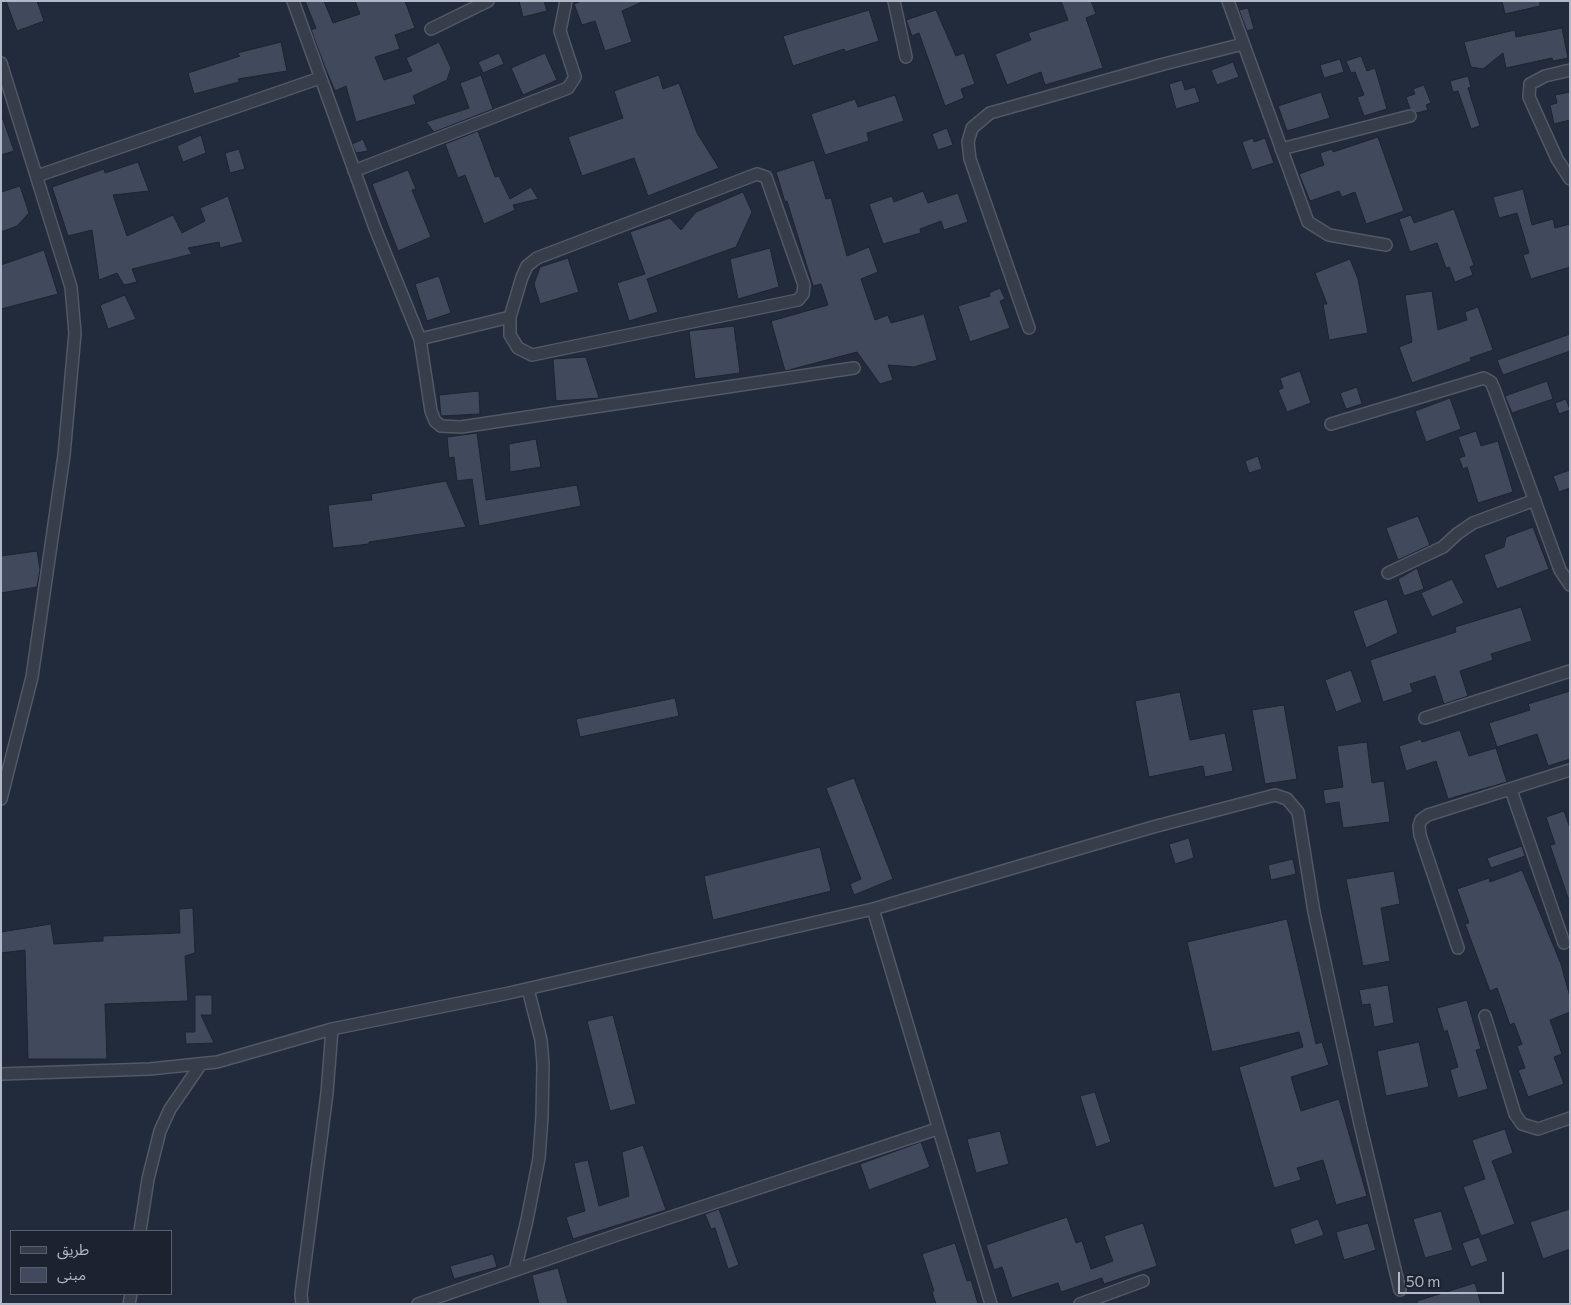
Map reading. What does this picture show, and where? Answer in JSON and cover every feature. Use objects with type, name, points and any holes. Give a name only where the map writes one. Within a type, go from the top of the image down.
[{"type":"street","points":[[293,1],[354,171],[420,339],[431,411],[435,422],[448,427],[854,368]]},
{"type":"street","points":[[431,29],[488,1]]},
{"type":"street","points":[[354,171],[568,88],[575,77],[560,31],[566,1]]},
{"type":"street","points":[[894,1],[906,56]]},
{"type":"street","points":[[1228,1],[1308,222],[1328,235],[1386,245]]},
{"type":"street","points":[[1029,328],[970,160],[968,142],[972,128],[990,113],[1164,64],[1244,44]]},
{"type":"street","points":[[1,63],[71,286],[75,343],[64,455],[32,677],[1,800]]},
{"type":"street","points":[[1570,70],[1545,76],[1530,84],[1528,98],[1557,159],[1570,179]]},
{"type":"street","points":[[37,176],[320,78]]},
{"type":"street","points":[[1281,149],[1410,116]]},
{"type":"street","points":[[757,174],[766,177],[804,285],[803,294],[798,300],[789,304],[532,355],[518,348],[510,335],[510,317],[527,266],[537,258],[757,174]]},
{"type":"street","points":[[420,339],[510,317]]},
{"type":"street","points":[[1331,424],[1484,378],[1494,388],[1560,570],[1570,585]]},
{"type":"street","points":[[1388,573],[1444,547],[1457,534],[1473,523],[1535,500]]},
{"type":"street","points":[[1425,718],[1570,671]]},
{"type":"street","points":[[1458,948],[1419,826],[1421,820],[1428,815],[1570,770]]},
{"type":"street","points":[[1511,790],[1564,943]]},
{"type":"street","points":[[1,1074],[150,1069],[217,1062],[332,1029],[528,989],[873,908],[1172,822],[1275,795],[1287,799],[1298,812],[1314,912],[1360,1124],[1400,1290]]},
{"type":"street","points":[[873,908],[937,1129],[991,1304]]},
{"type":"street","points":[[515,1270],[528,1220],[538,1158],[542,1117],[543,1064],[540,1040],[528,989]]},
{"type":"street","points":[[1485,1016],[1515,1114],[1522,1124],[1538,1129],[1570,1118]]},
{"type":"street","points":[[302,1304],[301,1294],[327,1093],[332,1029]]},
{"type":"street","points":[[140,1230],[148,1178],[160,1131],[170,1109],[201,1064]]},
{"type":"street","points":[[418,1304],[937,1129]]},
{"type":"street","points":[[1080,1304],[1143,1281]]},
{"type":"building","points":[[6,1],[37,1],[44,21],[17,31]]},
{"type":"building","points":[[305,1],[324,1],[333,23],[360,14],[355,1],[405,1],[415,28],[395,35],[400,49],[375,57],[384,80],[412,71],[406,58],[439,42],[451,68],[447,80],[413,96],[416,104],[356,122],[346,86],[335,91],[311,30],[316,28]]},
{"type":"building","points":[[519,1],[544,1],[547,11],[523,17]]},
{"type":"building","points":[[581,1],[644,1],[622,11],[632,42],[605,51],[595,21],[582,25],[574,4]]},
{"type":"building","points":[[1061,1],[1091,1],[1096,14],[1086,18],[1103,68],[1045,85],[1041,72],[1007,85],[995,54],[1031,40],[1028,33],[1068,20]]},
{"type":"building","points":[[1502,1],[1540,1],[1540,6],[1505,14]]},
{"type":"building","points":[[1248,8],[1254,29],[1247,31],[1239,10]]},
{"type":"building","points":[[869,10],[879,41],[845,52],[844,49],[793,66],[783,36]]},
{"type":"building","points":[[936,10],[956,56],[964,53],[975,84],[961,89],[964,98],[945,106],[919,33],[912,36],[906,20]]},
{"type":"building","points":[[1562,28],[1568,58],[1553,61],[1552,58],[1506,68],[1503,53],[1483,69],[1471,67],[1464,42],[1515,30],[1516,37]]},
{"type":"building","points":[[281,42],[287,71],[238,79],[239,82],[194,94],[188,73],[240,56],[237,53]]},
{"type":"building","points":[[499,53],[504,64],[483,73],[478,62]]},
{"type":"building","points":[[545,53],[557,80],[523,95],[511,68]]},
{"type":"building","points":[[1361,56],[1367,71],[1375,68],[1387,109],[1364,116],[1357,97],[1364,95],[1355,72],[1351,73],[1346,61]]},
{"type":"building","points":[[1340,59],[1344,72],[1324,78],[1320,65]]},
{"type":"building","points":[[1233,62],[1239,77],[1217,85],[1211,70]]},
{"type":"building","points":[[481,75],[493,109],[434,132],[426,122],[469,108],[460,83]]},
{"type":"building","points":[[659,75],[663,89],[679,83],[697,133],[719,168],[648,196],[634,158],[582,176],[568,137],[623,118],[614,91]]},
{"type":"building","points":[[1468,76],[1471,87],[1468,88],[1480,126],[1471,129],[1458,91],[1453,92],[1450,81]]},
{"type":"building","points":[[1182,80],[1185,90],[1195,87],[1200,102],[1176,109],[1169,84]]},
{"type":"building","points":[[1424,85],[1431,103],[1426,105],[1428,110],[1417,113],[1410,109],[1406,97],[1415,94],[1413,89]]},
{"type":"building","points":[[1321,92],[1330,118],[1287,131],[1278,106]]},
{"type":"building","points":[[1570,92],[1570,120],[1554,124],[1550,105],[1557,103],[1555,95]]},
{"type":"building","points":[[895,95],[904,121],[867,133],[869,141],[825,155],[811,114],[855,99],[858,107]]},
{"type":"building","points":[[3,119],[14,151],[1,155],[1,120]]},
{"type":"building","points":[[947,128],[953,145],[938,150],[932,134]]},
{"type":"building","points":[[478,131],[495,177],[499,176],[510,199],[531,187],[538,199],[513,205],[515,210],[484,224],[465,175],[458,178],[445,144]]},
{"type":"building","points":[[201,135],[206,153],[183,162],[177,146]]},
{"type":"building","points":[[1378,137],[1404,211],[1366,224],[1355,192],[1342,197],[1339,191],[1310,201],[1299,174],[1324,165],[1320,153],[1332,149],[1333,152]]},
{"type":"building","points":[[1253,138],[1254,142],[1265,138],[1274,163],[1252,170],[1242,142]]},
{"type":"building","points":[[363,139],[368,151],[356,153],[352,144]]},
{"type":"building","points":[[239,149],[245,169],[230,173],[225,153]]},
{"type":"building","points":[[814,160],[826,199],[831,198],[847,256],[869,247],[878,272],[861,279],[875,320],[888,315],[891,323],[924,314],[937,360],[914,367],[888,365],[893,380],[880,384],[857,352],[785,371],[771,321],[828,305],[821,284],[813,286],[787,201],[785,202],[776,172]]},
{"type":"building","points":[[138,162],[149,191],[113,195],[127,236],[173,215],[182,233],[205,221],[200,208],[228,196],[243,242],[220,248],[219,242],[188,248],[192,254],[132,269],[137,282],[124,285],[117,273],[99,280],[92,230],[68,236],[52,187],[104,169],[105,173]]},
{"type":"building","points":[[408,170],[416,189],[412,190],[431,237],[398,251],[372,184]]},
{"type":"building","points":[[20,186],[29,213],[17,226],[1,232],[1,192]]},
{"type":"building","points":[[1523,189],[1532,225],[1553,219],[1555,228],[1570,224],[1570,267],[1531,279],[1523,255],[1529,253],[1517,213],[1499,218],[1493,197]]},
{"type":"building","points":[[923,191],[928,203],[958,193],[968,222],[944,230],[941,221],[920,229],[921,233],[883,244],[869,204],[892,196],[894,202]]},
{"type":"building","points":[[743,192],[752,212],[736,247],[647,279],[658,312],[629,321],[617,283],[645,274],[630,232],[670,218],[681,230],[696,212]]},
{"type":"building","points":[[1454,209],[1474,265],[1470,267],[1473,275],[1455,282],[1449,267],[1446,268],[1437,243],[1410,252],[1399,219],[1411,215],[1414,223]]},
{"type":"building","points":[[770,248],[779,287],[738,299],[730,259]]},
{"type":"building","points":[[44,250],[58,294],[1,309],[1,265]]},
{"type":"building","points":[[568,258],[579,292],[540,304],[534,284],[540,267]]},
{"type":"building","points":[[1350,259],[1358,279],[1368,333],[1329,340],[1323,304],[1327,304],[1315,273]]},
{"type":"building","points":[[439,276],[451,313],[427,321],[415,284]]},
{"type":"building","points":[[1000,288],[1005,299],[1000,301],[1010,328],[970,342],[958,306],[990,296],[989,293]]},
{"type":"building","points":[[1432,291],[1438,330],[1467,320],[1465,312],[1478,307],[1493,350],[1470,358],[1471,361],[1412,383],[1399,347],[1412,342],[1405,295]]},
{"type":"building","points":[[125,295],[136,319],[108,329],[100,305]]},
{"type":"building","points":[[734,326],[740,373],[695,379],[689,331]]},
{"type":"building","points":[[1570,334],[1570,351],[1503,375],[1497,360]]},
{"type":"building","points":[[586,357],[599,398],[556,401],[553,359]]},
{"type":"building","points":[[1300,371],[1311,403],[1287,412],[1278,390],[1283,388],[1280,378]]},
{"type":"building","points":[[1547,381],[1553,399],[1512,413],[1505,396]]},
{"type":"building","points":[[1357,387],[1362,404],[1346,409],[1340,393]]},
{"type":"building","points":[[479,391],[480,414],[441,416],[439,395]]},
{"type":"building","points":[[1450,398],[1461,429],[1426,442],[1415,411]]},
{"type":"building","points":[[1566,399],[1570,410],[1559,414],[1555,403]]},
{"type":"building","points":[[1476,431],[1481,446],[1498,441],[1513,492],[1478,503],[1467,467],[1463,469],[1459,458],[1465,456],[1458,437]]},
{"type":"building","points":[[477,433],[486,500],[577,485],[581,506],[479,526],[472,479],[457,481],[454,457],[449,458],[447,437]]},
{"type":"building","points":[[536,439],[541,467],[510,472],[509,444]]},
{"type":"building","points":[[1258,456],[1262,469],[1249,473],[1245,461]]},
{"type":"building","points":[[1570,470],[1570,488],[1559,492],[1553,476]]},
{"type":"building","points":[[446,481],[466,527],[369,542],[369,544],[333,548],[328,505],[372,500],[371,494]]},
{"type":"building","points":[[1418,516],[1430,545],[1398,560],[1386,528]]},
{"type":"building","points":[[1533,527],[1549,569],[1497,589],[1484,555],[1504,547],[1506,537]]},
{"type":"building","points":[[37,551],[40,570],[37,587],[1,593],[1,556]]},
{"type":"building","points":[[1417,568],[1424,589],[1404,596],[1398,579]]},
{"type":"building","points":[[1452,579],[1464,603],[1432,617],[1421,593]]},
{"type":"building","points":[[1387,599],[1398,633],[1366,648],[1353,611]]},
{"type":"building","points":[[1521,607],[1532,641],[1491,654],[1493,660],[1460,671],[1468,696],[1444,704],[1435,676],[1410,684],[1413,692],[1383,702],[1370,660],[1456,632],[1455,627]]},
{"type":"building","points":[[1351,670],[1362,702],[1336,712],[1325,680]]},
{"type":"building","points":[[1570,691],[1570,759],[1548,766],[1537,734],[1497,747],[1489,723],[1530,710],[1528,704]]},
{"type":"building","points":[[1180,692],[1190,740],[1225,733],[1233,771],[1205,777],[1203,766],[1149,777],[1135,701]]},
{"type":"building","points":[[675,698],[679,716],[580,737],[576,719]]},
{"type":"building","points":[[1284,705],[1297,779],[1265,784],[1252,710]]},
{"type":"building","points":[[1460,730],[1469,756],[1496,748],[1507,782],[1448,799],[1436,761],[1406,771],[1399,746],[1421,739],[1422,742]]},
{"type":"building","points":[[1367,742],[1372,783],[1384,781],[1390,822],[1343,828],[1339,802],[1325,804],[1323,790],[1343,787],[1337,746]]},
{"type":"building","points":[[854,778],[893,879],[854,895],[850,884],[861,879],[826,788]]},
{"type":"building","points":[[1564,811],[1570,828],[1570,898],[1568,898],[1550,845],[1555,844],[1546,817]]},
{"type":"building","points":[[1189,838],[1194,858],[1175,864],[1169,844]]},
{"type":"building","points":[[1522,846],[1525,856],[1491,868],[1487,858]]},
{"type":"building","points":[[820,847],[831,891],[713,920],[704,876]]},
{"type":"building","points":[[1293,859],[1296,874],[1271,880],[1268,865]]},
{"type":"building","points":[[1522,870],[1561,964],[1570,997],[1570,1012],[1550,1020],[1562,1054],[1554,1057],[1564,1084],[1528,1097],[1518,1070],[1525,1068],[1517,1046],[1522,1044],[1514,1023],[1510,1025],[1497,988],[1490,991],[1465,924],[1469,923],[1457,889],[1489,878],[1490,882]]},
{"type":"building","points":[[1394,871],[1400,904],[1381,908],[1390,961],[1363,966],[1346,879]]},
{"type":"building","points":[[193,908],[195,953],[185,956],[188,1001],[105,1004],[107,1059],[28,1059],[25,950],[1,953],[1,932],[51,924],[54,944],[103,941],[103,936],[180,933],[179,909]]},
{"type":"building","points":[[1287,919],[1316,1044],[1322,1042],[1329,1065],[1291,1077],[1301,1111],[1339,1099],[1367,1196],[1336,1205],[1323,1160],[1297,1168],[1301,1180],[1274,1188],[1239,1067],[1303,1047],[1299,1032],[1212,1052],[1187,942]]},
{"type":"building","points":[[1388,985],[1394,1023],[1374,1027],[1370,1004],[1362,1005],[1359,990]]},
{"type":"building","points":[[195,995],[212,995],[212,1015],[201,1015],[214,1043],[186,1044],[185,1032],[195,1032]]},
{"type":"building","points":[[1467,1000],[1481,1049],[1476,1050],[1488,1089],[1458,1098],[1450,1070],[1458,1067],[1447,1030],[1444,1032],[1437,1008]]},
{"type":"building","points":[[613,1015],[636,1104],[610,1111],[587,1021]]},
{"type":"building","points":[[1419,1042],[1429,1087],[1386,1096],[1377,1051]]},
{"type":"building","points":[[1095,1092],[1111,1142],[1096,1147],[1080,1096]]},
{"type":"building","points":[[1505,1129],[1513,1153],[1492,1161],[1515,1224],[1481,1236],[1463,1187],[1485,1179],[1472,1140]]},
{"type":"building","points":[[1000,1131],[1009,1164],[976,1173],[967,1139]]},
{"type":"building","points":[[921,1142],[930,1167],[869,1190],[860,1164]]},
{"type":"building","points":[[643,1145],[666,1210],[573,1239],[566,1217],[585,1211],[574,1163],[588,1160],[599,1206],[629,1196],[622,1152]]},
{"type":"building","points":[[719,1209],[739,1265],[728,1269],[715,1228],[711,1229],[705,1214]]},
{"type":"building","points":[[1570,1209],[1570,1249],[1543,1259],[1530,1222]]},
{"type":"building","points":[[1441,1211],[1453,1250],[1425,1258],[1413,1219]]},
{"type":"building","points":[[1067,1217],[1076,1243],[1082,1241],[1091,1269],[1113,1261],[1104,1236],[1143,1223],[1157,1266],[1104,1284],[1102,1278],[1061,1292],[1058,1283],[1012,1298],[1002,1267],[994,1270],[986,1245]]},
{"type":"building","points":[[1318,1219],[1324,1235],[1295,1245],[1290,1229]]},
{"type":"building","points":[[1368,1223],[1376,1250],[1344,1260],[1336,1232]]},
{"type":"building","points":[[1479,1237],[1488,1261],[1471,1267],[1462,1243]]},
{"type":"building","points":[[955,1243],[967,1281],[971,1280],[978,1304],[936,1304],[932,1292],[934,1291],[922,1254]]},
{"type":"building","points":[[493,1254],[497,1267],[454,1279],[450,1266]]},
{"type":"building","points":[[558,1268],[568,1304],[539,1304],[532,1275]]},
{"type":"building","points":[[1475,1283],[1481,1304],[1418,1304],[1417,1301]]}]
